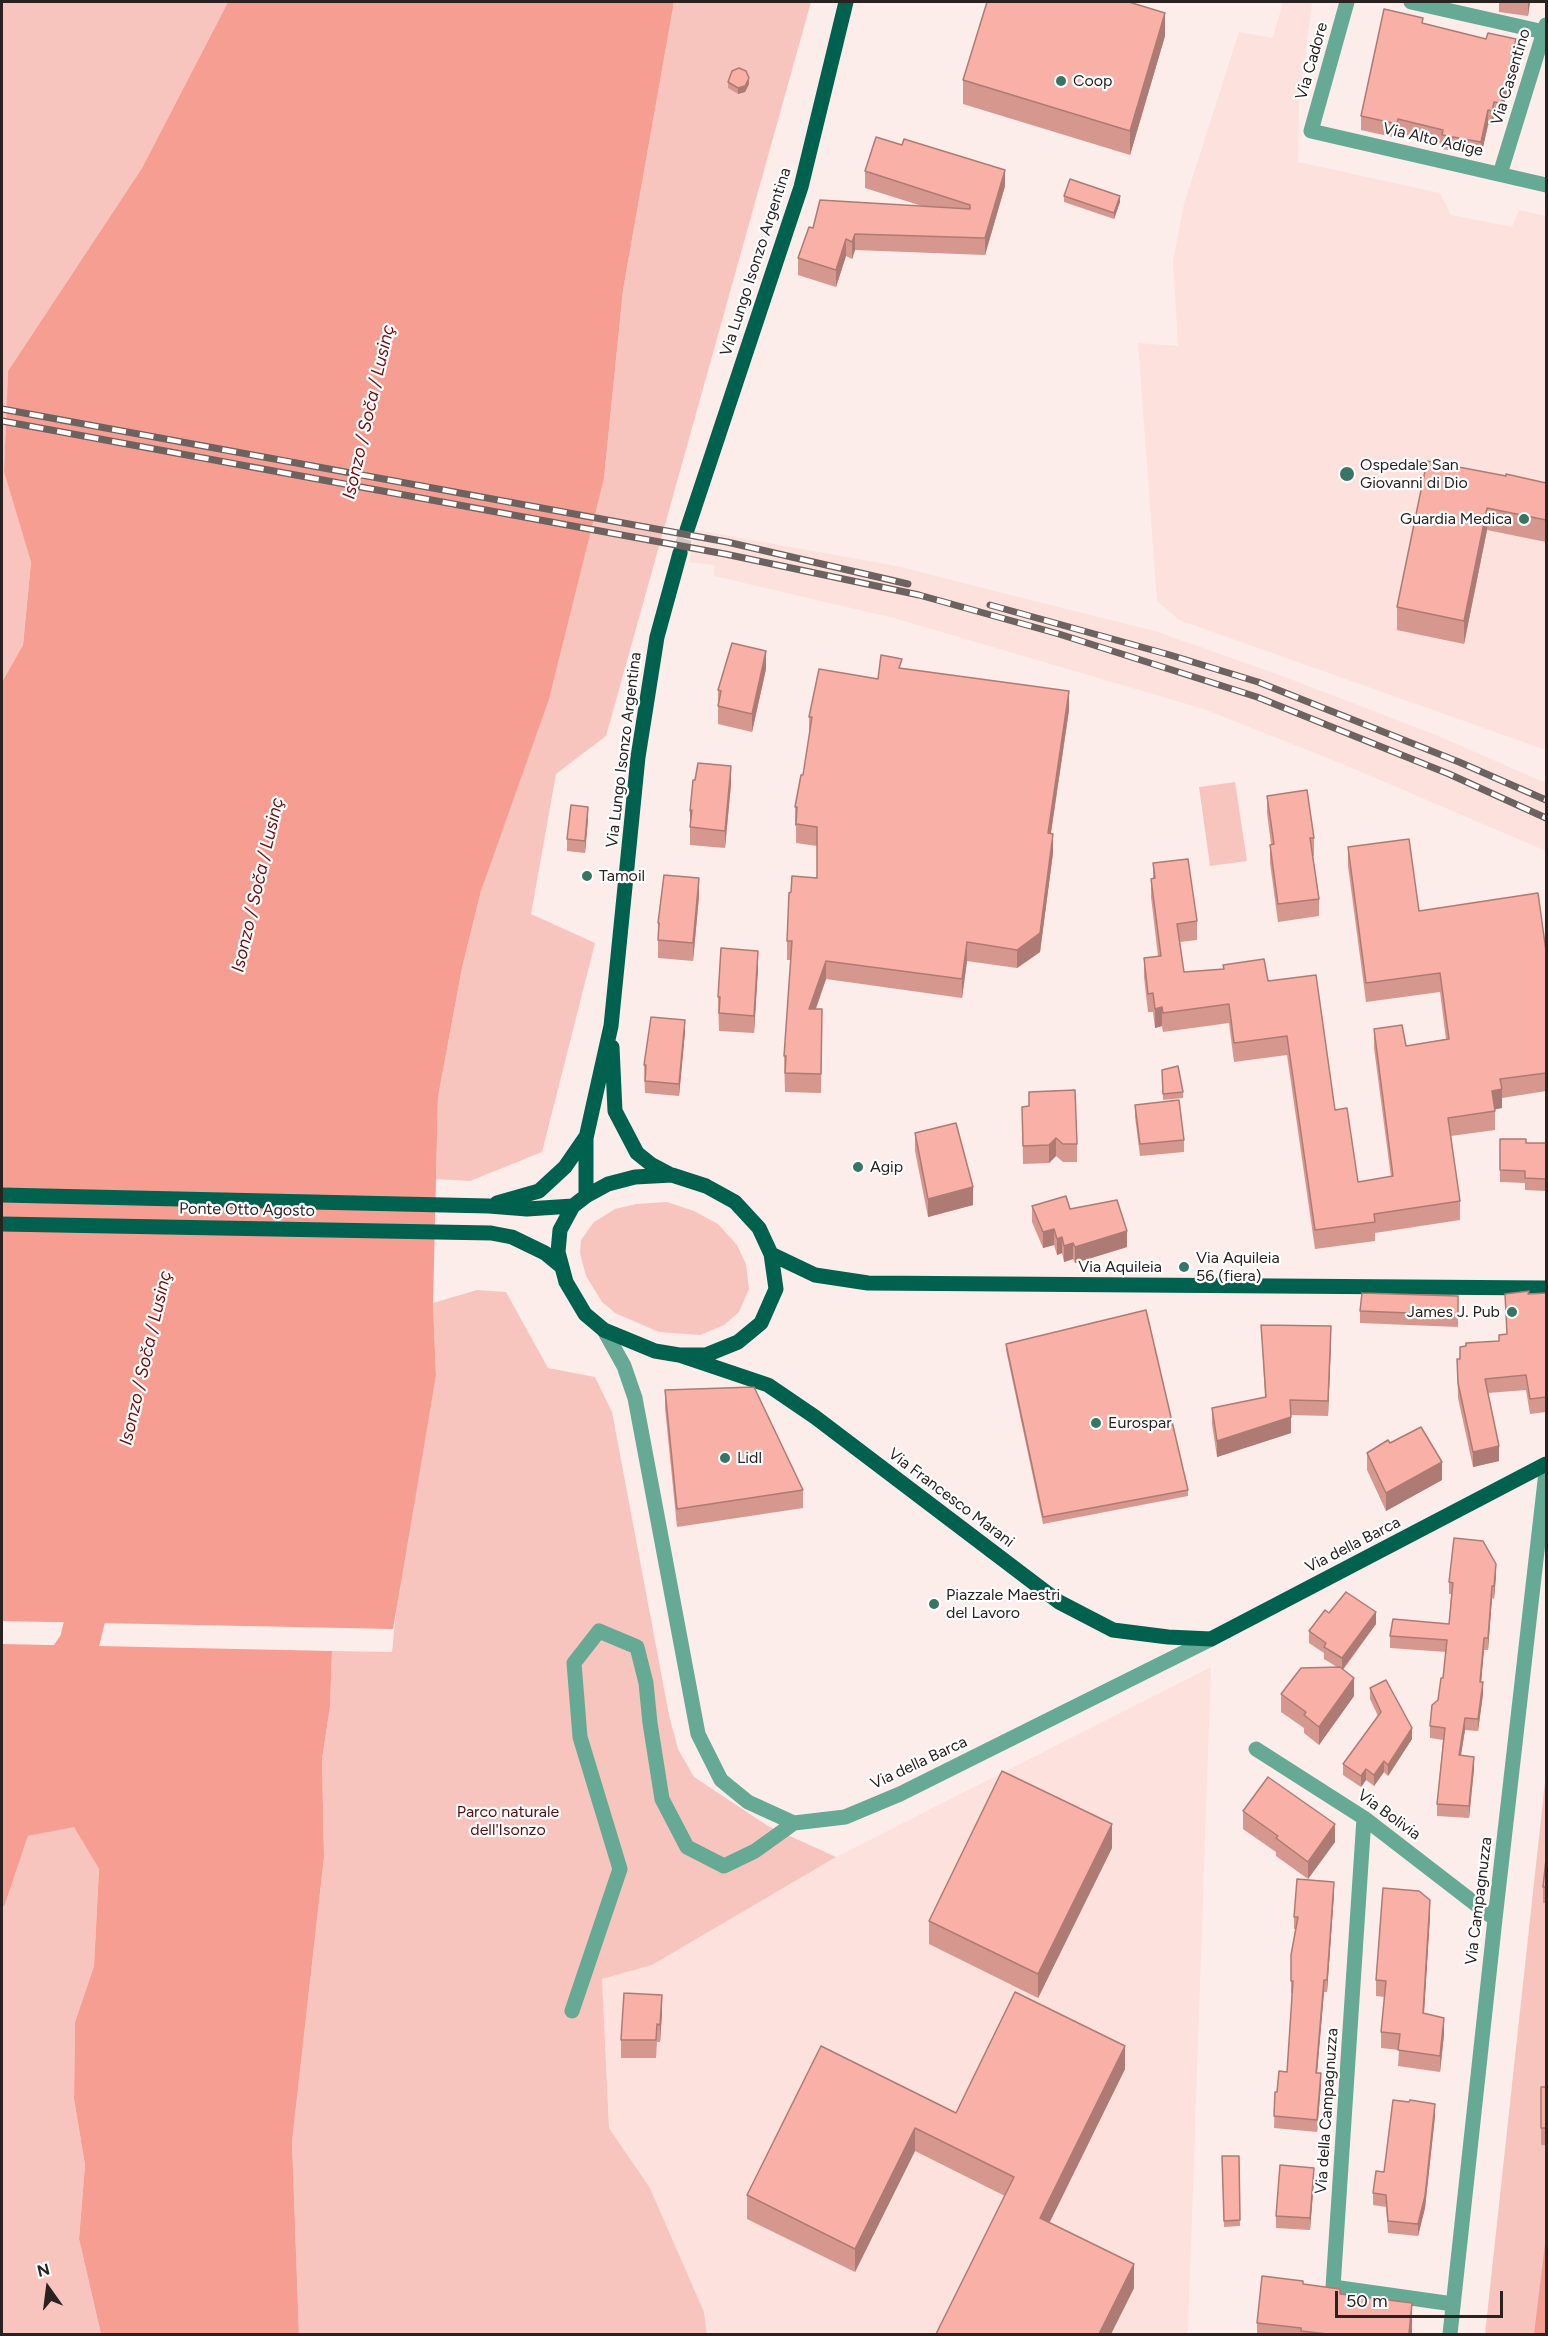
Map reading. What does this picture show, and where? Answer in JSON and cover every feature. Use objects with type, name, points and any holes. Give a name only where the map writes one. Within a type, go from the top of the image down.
[{"type":"main road","name":"Via Lungo Isonzo Argentina","points":[[687,530],[801,187],[846,2]]},
{"type":"main road","name":"Via Lungo Isonzo Argentina","points":[[586,1196],[586,1138],[611,1026],[638,757],[657,637],[680,553]]},
{"type":"main road","name":"Via Lungo Isonzo Argentina","points":[[611,1026],[615,1111],[637,1153],[652,1166],[672,1175]]},
{"type":"main road","points":[[489,1206],[539,1191],[565,1167],[586,1138]]},
{"type":"main road","points":[[672,1175],[706,1186],[735,1202],[759,1228],[771,1254],[776,1289],[761,1323],[738,1342],[706,1355],[655,1352],[604,1330],[585,1314],[566,1282],[558,1251],[560,1230],[573,1206],[586,1196],[608,1184],[672,1175]]},
{"type":"main road","name":"Ponte Otto Agosto","points":[[2,1195],[489,1206]]},
{"type":"main road","points":[[489,1206],[527,1209],[573,1206]]},
{"type":"main road","name":"Ponte Otto Agosto","points":[[2,1224],[491,1233],[512,1237],[545,1253],[562,1267]]},
{"type":"main road","name":"Via Aquileia","points":[[771,1254],[814,1275],[873,1283],[1546,1288]]},
{"type":"main road","name":"Via Francesco Marani","points":[[679,1355],[768,1385],[815,1417],[1059,1602],[1113,1630],[1168,1637],[1211,1639]]},
{"type":"main road","name":"Via della Barca","points":[[1211,1639],[1546,1464]]},
{"type":"street","name":"Via Cadore","points":[[1311,131],[1347,2]]},
{"type":"street","points":[[1411,2],[1545,28]]},
{"type":"street","name":"Via Casentino","points":[[1500,174],[1545,28]]},
{"type":"street","name":"Via Alto Adige","points":[[1311,131],[1546,184]]},
{"type":"street","points":[[604,1330],[624,1366],[635,1398],[698,1734],[721,1780],[748,1802],[794,1823]]},
{"type":"street","name":"Via Campagnuzza","points":[[1450,2334],[1546,1472]]},
{"type":"street","points":[[572,2011],[620,1869],[580,1737],[574,1663],[599,1631],[637,1647],[646,1683],[662,1799],[687,1847],[724,1866],[754,1851],[794,1823]]},
{"type":"street","name":"Via della Barca","points":[[794,1823],[845,1816],[900,1794],[1211,1639]]},
{"type":"street","name":"Via Bolivia","points":[[1256,1749],[1364,1818],[1495,1918]]},
{"type":"street","name":"Via della Campagnuzza","points":[[1364,1818],[1333,2287],[1453,2304]]},
{"type":"shaded area","name":"Ospedale San Giovanni di Dio","points":[[1283,2],[1312,2],[1299,105],[1298,162],[1440,193],[1451,215],[1512,227],[1519,210],[1546,216],[1546,750],[1179,620],[1157,601],[1138,343],[1178,346],[1173,261],[1184,204],[1239,32],[1273,38]]},
{"type":"shaded area","points":[[696,530],[897,566],[1158,632],[1285,677],[1436,735],[1546,783],[1546,851],[1345,765],[1204,709],[894,618],[714,576],[714,565],[689,562]]},
{"type":"shaded area","points":[[1211,1667],[1188,2330],[1186,2334],[707,2334],[704,2312],[650,2188],[609,2128],[602,1979],[652,1965],[836,1857]]},
{"type":"green space","points":[[2,2],[228,2],[142,168],[8,371],[4,472],[31,561],[23,645],[2,682]]},
{"type":"green space","points":[[674,2],[811,2],[606,736],[556,774],[531,914],[595,943],[542,1152],[470,1181],[436,1179],[438,1097],[462,968],[481,891],[604,478],[623,290]]},
{"type":"green space","points":[[1235,782],[1247,861],[1210,866],[1199,787]]},
{"type":"green space","points":[[667,1202],[694,1211],[718,1224],[737,1245],[746,1264],[749,1289],[739,1312],[724,1325],[700,1335],[659,1332],[615,1313],[602,1302],[586,1276],[580,1253],[581,1240],[594,1222],[615,1209],[636,1204]]},
{"type":"green space","name":"Parco naturale dell'Isonzo","points":[[477,1290],[506,1292],[548,1368],[595,1377],[612,1412],[669,1715],[678,1749],[694,1777],[768,1826],[836,1857],[652,1965],[602,1979],[609,2128],[650,2188],[704,2312],[707,2334],[299,2334],[292,2142],[324,1857],[322,1759],[330,1707],[332,1651],[392,1652],[399,1585],[436,1376],[433,1303]]},
{"type":"green space","points":[[1546,1773],[1546,2334],[1485,2334],[1514,2066]]},
{"type":"green space","points":[[74,1826],[99,1869],[94,1966],[75,2022],[74,2099],[85,2165],[79,2239],[101,2334],[2,2334],[2,1909],[28,1836]]},
{"type":"water","points":[[228,2],[674,2],[623,290],[604,478],[549,699],[481,891],[462,968],[438,1097],[433,1303],[436,1376],[393,1629],[2,1621],[2,682],[23,645],[31,562],[4,472],[8,371],[142,168]]},
{"type":"water","points":[[2,1644],[332,1651],[330,1707],[322,1759],[324,1857],[292,2142],[299,2334],[101,2334],[79,2239],[85,2165],[74,2099],[75,2022],[94,1966],[99,1869],[74,1827],[28,1836],[2,1909]]},
{"type":"water","points":[[1546,2236],[1546,2334],[1534,2334]]},
{"type":"building","name":"Coop","points":[[987,2],[1129,2],[1165,13],[1130,131],[963,80]]},
{"type":"building","points":[[1384,9],[1423,18],[1422,23],[1486,39],[1488,33],[1516,39],[1501,103],[1494,102],[1492,111],[1488,110],[1481,142],[1442,135],[1443,130],[1398,119],[1397,124],[1361,116]]},
{"type":"building","points":[[739,68],[746,71],[749,78],[745,86],[738,88],[728,82],[732,71]]},
{"type":"building","points":[[876,137],[902,145],[904,139],[1005,170],[985,238],[855,234],[852,242],[846,239],[836,270],[798,258],[809,227],[813,228],[820,200],[970,209],[970,205],[865,171]]},
{"type":"building","points":[[1070,179],[1120,196],[1114,213],[1064,196]]},
{"type":"building","points":[[1427,461],[1546,483],[1546,520],[1487,508],[1464,621],[1397,607]]},
{"type":"building","points":[[732,643],[766,651],[752,714],[718,706],[721,691],[718,690]]},
{"type":"building","points":[[881,655],[902,659],[899,668],[1069,691],[1048,833],[1053,834],[1040,933],[1017,950],[967,942],[962,979],[826,961],[809,1009],[822,1009],[821,1074],[785,1073],[786,1056],[784,1056],[792,941],[787,941],[789,893],[792,876],[817,878],[817,827],[796,824],[797,807],[795,807],[801,775],[803,775],[812,717],[809,717],[819,669],[878,679]]},
{"type":"building","points":[[698,763],[731,766],[725,831],[690,827],[693,780],[695,780]]},
{"type":"building","points":[[1307,790],[1314,838],[1310,838],[1319,899],[1278,904],[1270,845],[1274,844],[1267,796]]},
{"type":"building","points":[[571,805],[588,807],[585,841],[567,839]]},
{"type":"building","points":[[1409,839],[1419,911],[1538,893],[1546,951],[1546,1073],[1500,1079],[1502,1089],[1492,1091],[1495,1111],[1448,1118],[1460,1201],[1374,1214],[1375,1222],[1315,1230],[1287,1036],[1234,1043],[1229,1004],[1163,1013],[1162,1007],[1155,1009],[1153,993],[1148,994],[1144,958],[1161,956],[1151,879],[1155,878],[1153,863],[1188,859],[1197,921],[1177,924],[1184,972],[1224,969],[1223,965],[1264,959],[1268,981],[1316,975],[1335,1110],[1347,1108],[1358,1182],[1393,1176],[1374,1029],[1402,1025],[1406,1046],[1449,1039],[1440,973],[1366,983],[1348,847]]},
{"type":"building","points":[[664,875],[699,878],[693,943],[658,940]]},
{"type":"building","points":[[721,948],[758,951],[754,1016],[719,1013]]},
{"type":"building","points":[[651,1017],[685,1020],[679,1084],[645,1081],[646,1065],[644,1065]]},
{"type":"building","points":[[1178,1066],[1183,1092],[1163,1094],[1162,1070]]},
{"type":"building","points":[[1075,1090],[1077,1144],[1063,1144],[1056,1138],[1049,1145],[1023,1146],[1022,1107],[1029,1106],[1029,1092]]},
{"type":"building","points":[[1179,1100],[1184,1140],[1140,1144],[1135,1105]]},
{"type":"building","points":[[956,1123],[973,1187],[928,1199],[915,1133]]},
{"type":"building","points":[[1500,1139],[1526,1139],[1526,1143],[1546,1143],[1546,1179],[1525,1178],[1525,1171],[1500,1170]]},
{"type":"building","points":[[1066,1196],[1070,1209],[1117,1200],[1127,1231],[1075,1247],[1073,1243],[1064,1246],[1062,1237],[1057,1239],[1054,1229],[1043,1232],[1032,1206]]},
{"type":"building","points":[[1529,1291],[1528,1294],[1546,1293],[1546,1397],[1530,1399],[1526,1375],[1485,1379],[1499,1446],[1473,1452],[1458,1383],[1457,1359],[1460,1359],[1460,1347],[1466,1346],[1466,1343],[1499,1341],[1499,1335],[1507,1334],[1505,1294]]},
{"type":"building","points":[[1362,1293],[1458,1296],[1458,1315],[1360,1311]]},
{"type":"building","name":"Eurospar","points":[[1146,1310],[1188,1490],[1043,1517],[1006,1344]]},
{"type":"building","points":[[1261,1325],[1331,1326],[1328,1401],[1290,1400],[1291,1417],[1217,1441],[1212,1408],[1266,1397]]},
{"type":"building","name":"Lidl","points":[[754,1387],[803,1490],[677,1509],[665,1390]]},
{"type":"building","points":[[1421,1427],[1442,1462],[1386,1493],[1367,1453],[1388,1440],[1390,1443]]},
{"type":"building","points":[[1454,1538],[1483,1541],[1496,1564],[1488,1638],[1484,1638],[1480,1682],[1483,1682],[1478,1719],[1465,1718],[1459,1755],[1474,1757],[1469,1806],[1437,1804],[1445,1728],[1430,1726],[1432,1705],[1438,1700],[1441,1678],[1443,1678],[1447,1640],[1390,1636],[1393,1619],[1449,1624],[1453,1583],[1449,1582]]},
{"type":"building","points":[[1346,1592],[1376,1612],[1342,1658],[1324,1647],[1326,1643],[1309,1631],[1325,1610],[1329,1613]]},
{"type":"building","points":[[1340,1667],[1354,1678],[1319,1727],[1304,1715],[1306,1712],[1281,1694],[1301,1668]]},
{"type":"building","points":[[1386,1680],[1412,1728],[1388,1765],[1384,1761],[1374,1775],[1366,1769],[1361,1776],[1343,1764],[1381,1712],[1370,1688]]},
{"type":"building","points":[[1002,1771],[1112,1824],[1038,1974],[929,1921]]},
{"type":"building","points":[[1268,1777],[1335,1824],[1308,1862],[1276,1838],[1278,1836],[1243,1811]]},
{"type":"building","points":[[1546,1859],[1546,1887],[1543,1887]]},
{"type":"building","points":[[1297,1879],[1334,1882],[1327,1980],[1324,1980],[1316,2073],[1321,2073],[1317,2120],[1274,2116],[1279,2071],[1287,2072],[1293,1981],[1291,1981],[1291,1955],[1298,1917],[1294,1917]]},
{"type":"building","points":[[1383,1888],[1419,1891],[1430,1900],[1423,2013],[1444,2018],[1440,2056],[1398,2050],[1400,2034],[1381,2032],[1386,1981],[1376,1980]]},
{"type":"building","points":[[1015,1992],[1125,2046],[1040,2218],[1134,2264],[1099,2334],[936,2334],[1014,2177],[915,2128],[855,2249],[747,2195],[821,2046],[956,2113]]},
{"type":"building","points":[[624,1993],[662,1995],[660,2025],[657,2024],[656,2040],[621,2040]]},
{"type":"building","points":[[1541,2087],[1546,2087],[1546,2128],[1541,2128]]},
{"type":"building","points":[[1393,2100],[1435,2104],[1425,2196],[1418,2224],[1388,2221],[1386,2195],[1373,2193],[1376,2171],[1384,2172]]},
{"type":"building","points":[[1222,2156],[1239,2156],[1240,2220],[1224,2221]]},
{"type":"building","points":[[1280,2165],[1314,2168],[1310,2218],[1276,2216]]},
{"type":"building","points":[[1262,2276],[1303,2281],[1303,2284],[1340,2289],[1340,2294],[1412,2303],[1409,2334],[1328,2334],[1257,2323]]},
{"type":"waterway","name":"Isonzo / Soča / Lusinç","points":[[2,1741],[14,1738],[79,1644],[97,1570]]},
{"type":"tunnel","points":[[680,553],[687,530]]},
{"type":"railway","points":[[2,409],[727,542],[908,584]]},
{"type":"railway","points":[[2,421],[725,554],[919,595],[1059,634],[1257,697],[1449,774],[1546,818]]},
{"type":"railway","points":[[990,605],[1258,682],[1459,762],[1546,800]]},
{"type":"place","name":"Coop","points":[[1061,81]]},
{"type":"place","name":"Ospedale San Giovanni di Dio","points":[[1347,474]]},
{"type":"place","name":"Guardia Medica","points":[[1524,519]]},
{"type":"place","name":"Tamoil","points":[[587,876]]},
{"type":"place","name":"Agip","points":[[858,1167]]},
{"type":"place","name":"Via Aquileia 56 (fiera)","points":[[1184,1267]]},
{"type":"place","name":"James J. Pub","points":[[1512,1312]]},
{"type":"place","name":"Eurospar","points":[[1096,1423]]},
{"type":"place","name":"Lidl","points":[[725,1458]]},
{"type":"place","name":"Piazzale Maestri del Lavoro","points":[[934,1604]]}]
